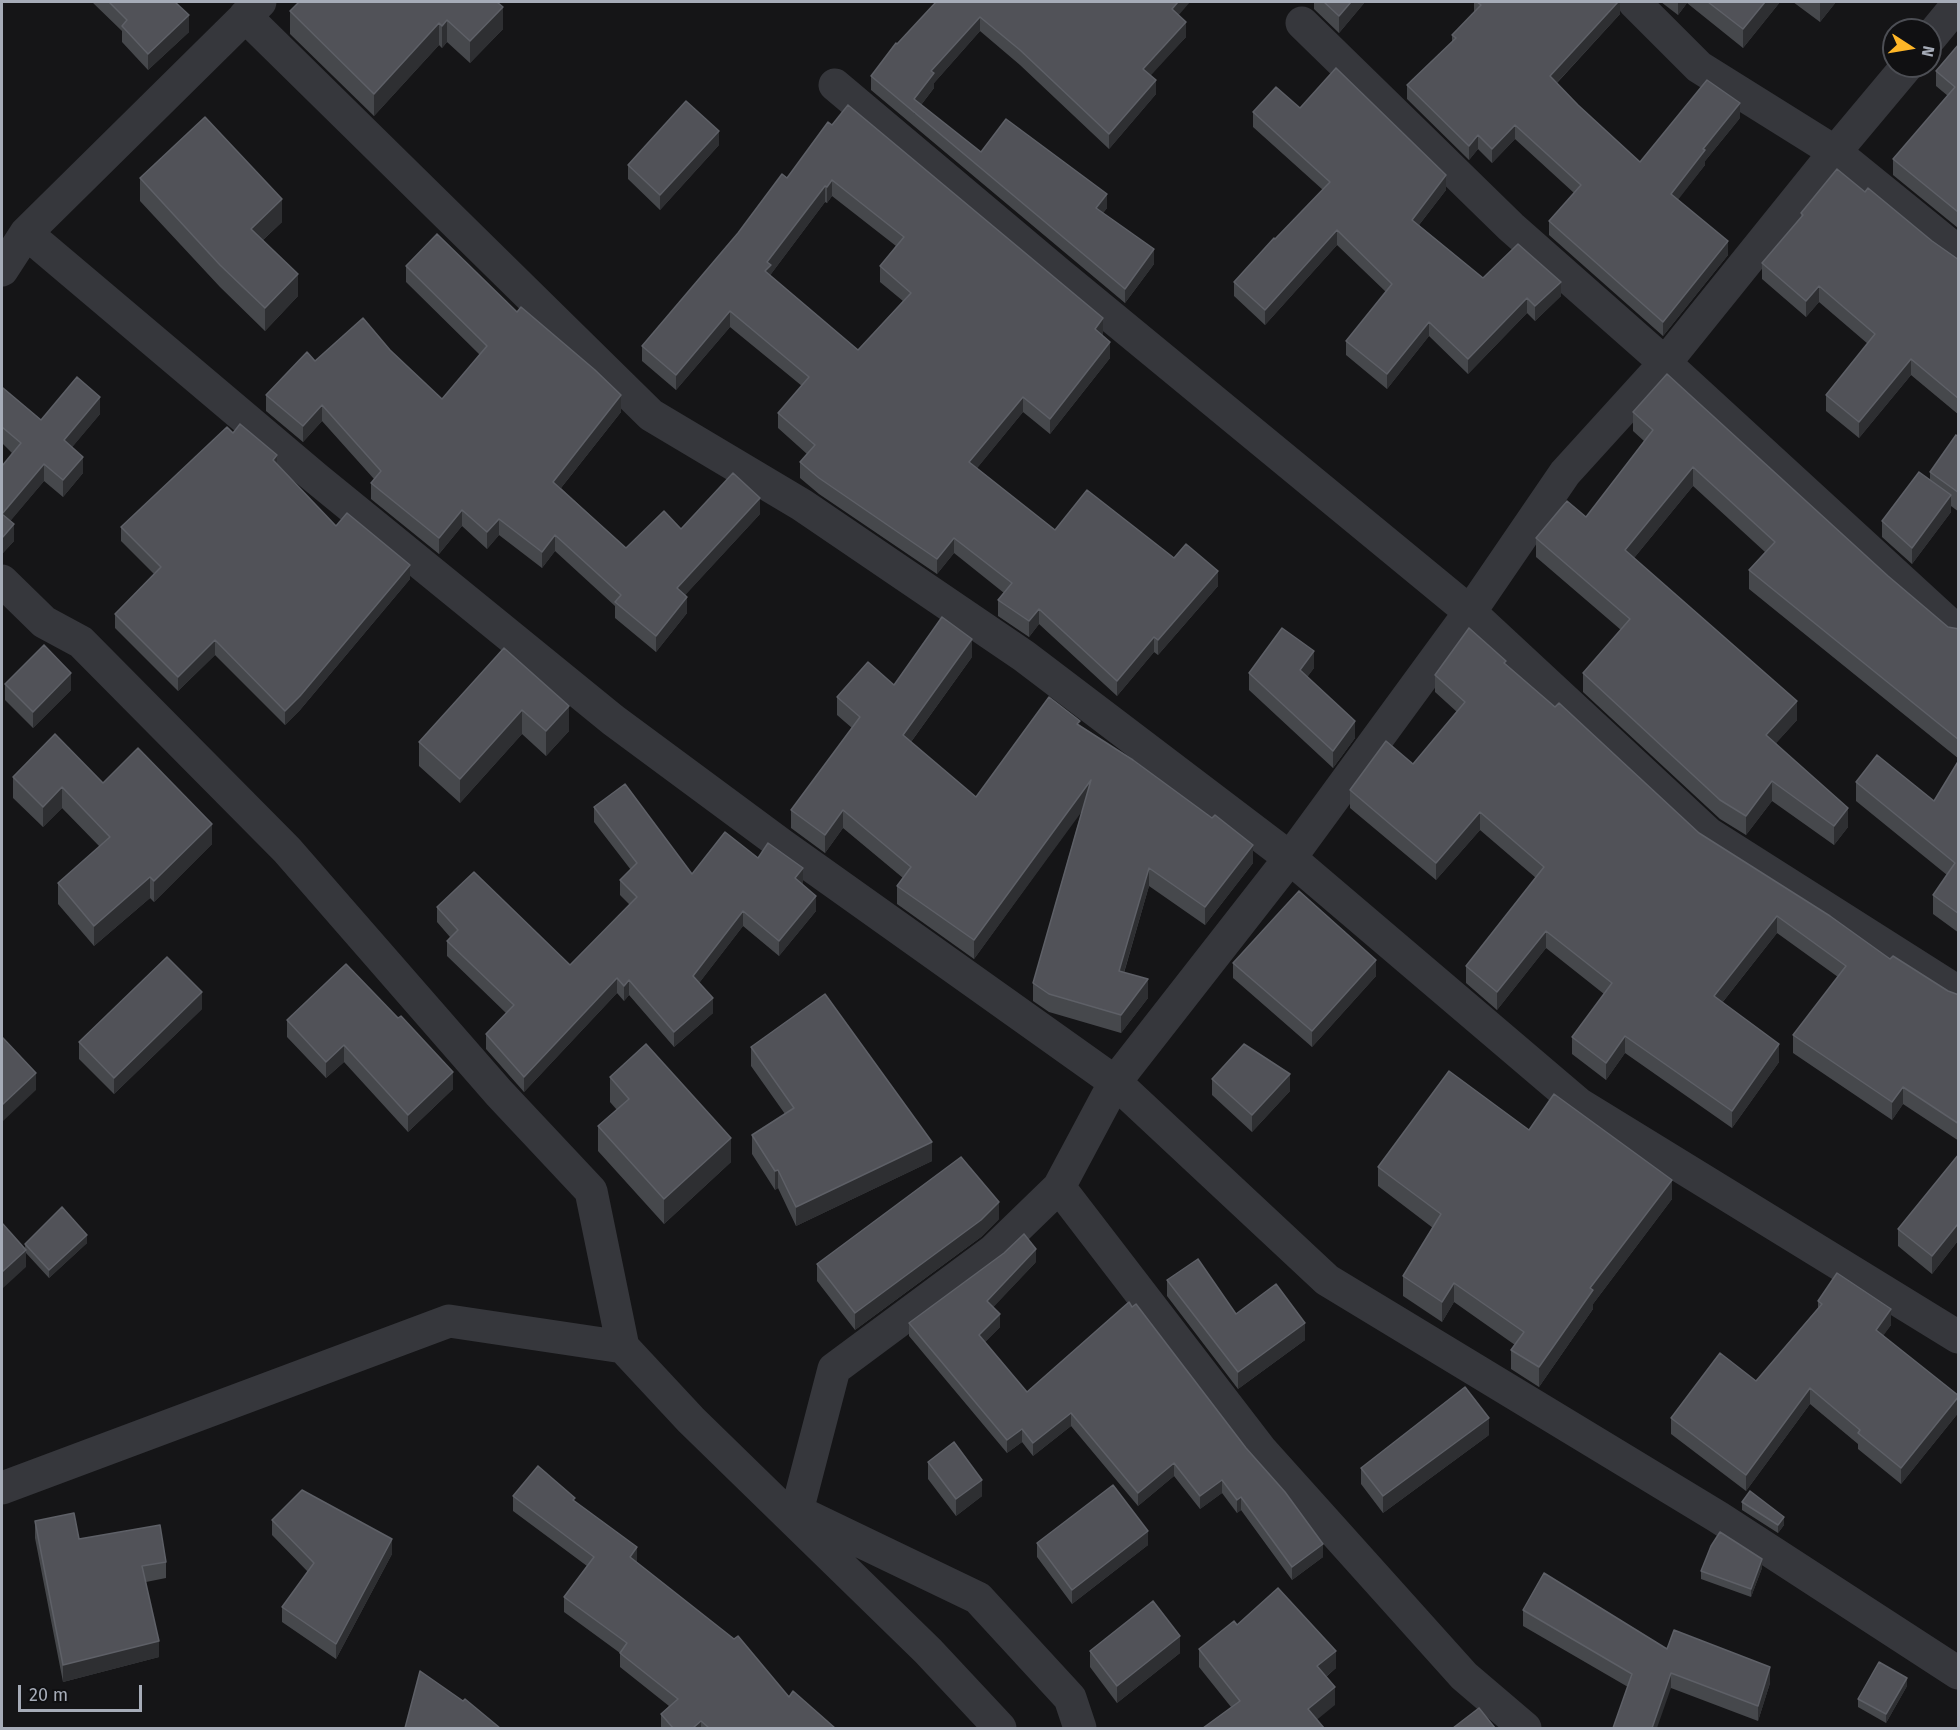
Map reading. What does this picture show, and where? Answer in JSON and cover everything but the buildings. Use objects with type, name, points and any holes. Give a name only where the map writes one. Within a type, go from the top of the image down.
[{"type":"street","points":[[1634,2],[1699,67],[1835,152],[1959,252]]},
{"type":"street","points":[[1942,24],[1959,4]]},
{"type":"street","points":[[2,270],[26,233],[252,9],[651,415],[802,505],[1024,656],[1290,858],[1579,1104],[1959,1337]]},
{"type":"street","points":[[1302,23],[1511,227],[1665,363],[1948,623],[1959,630]]},
{"type":"street","points":[[1080,1728],[1070,1698],[978,1598],[797,1511],[834,1369],[993,1251],[1059,1187],[1115,1082],[1290,858],[1470,612],[1565,473],[1665,363],[1896,78]]},
{"type":"street","points":[[835,85],[1057,272],[1470,612],[1709,834],[1959,992]]},
{"type":"street","points":[[26,233],[317,479],[613,720],[782,845],[1115,1082],[1327,1280],[1718,1517],[1959,1673]]},
{"type":"street","points":[[2,581],[44,622],[81,642],[287,850],[499,1093],[591,1191],[623,1347],[691,1420],[928,1651],[1000,1728]]},
{"type":"street","points":[[1059,1187],[1261,1450],[1464,1676],[1525,1728]]},
{"type":"street","points":[[2,1488],[449,1321],[623,1347]]}]
